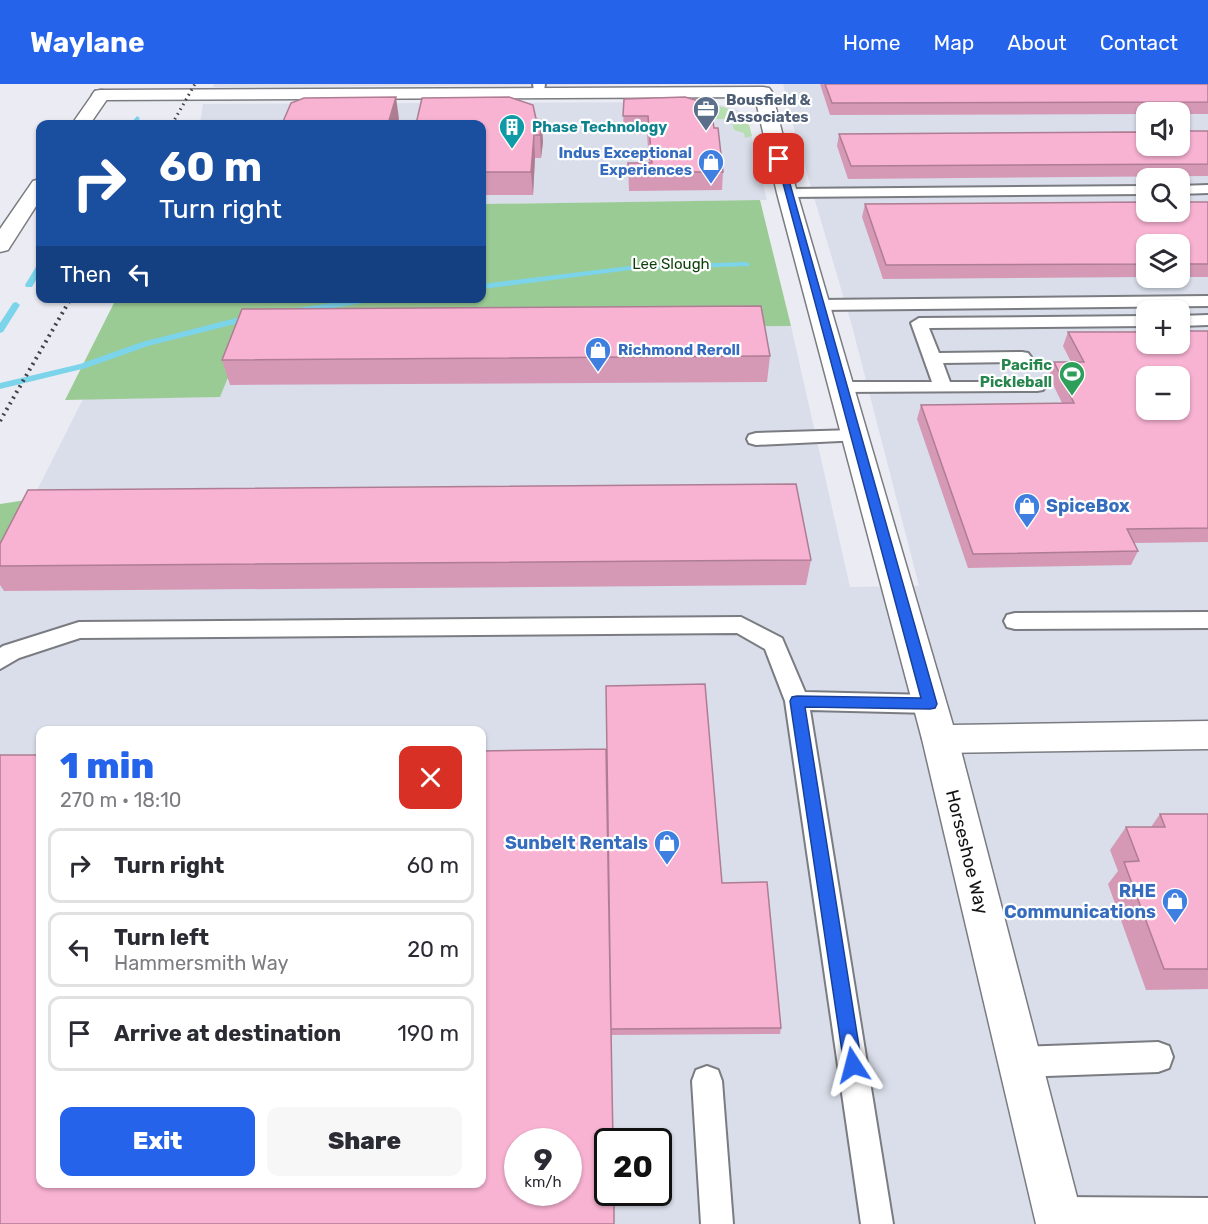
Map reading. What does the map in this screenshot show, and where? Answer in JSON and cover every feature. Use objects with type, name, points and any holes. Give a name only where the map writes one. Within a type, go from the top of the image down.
[{"type":"street","points":[[84,120],[105,90],[762,88]]},
{"type":"street","name":"Horseshoe Way","points":[[762,88],[787,193],[935,722],[1058,1219]]},
{"type":"street","points":[[0,245],[36,191]]},
{"type":"street","points":[[935,722],[1208,735]]},
{"type":"lane","points":[[1190,190],[1208,189]]},
{"type":"lane","points":[[787,193],[1136,190]]},
{"type":"lane","points":[[818,305],[1208,302]]},
{"type":"lane","points":[[1190,321],[1208,320]]},
{"type":"lane","points":[[943,387],[919,322],[1136,321]]},
{"type":"lane","points":[[932,358],[1022,357]]},
{"type":"lane","points":[[841,387],[1037,386]]},
{"type":"lane","points":[[756,439],[854,436]]},
{"type":"lane","points":[[1015,621],[1208,620]]},
{"type":"lane","points":[[0,660],[11,652],[79,630],[741,625],[774,644],[797,701],[877,1224]]},
{"type":"lane","points":[[797,701],[935,722]]},
{"type":"lane","points":[[1019,1062],[1158,1057]]},
{"type":"lane","points":[[707,1081],[717,1224]]},
{"type":"lane","points":[[1058,1219],[1208,1214]]},
{"type":"shaded area","points":[[214,84],[700,84],[213,87]]},
{"type":"shaded area","points":[[783,84],[1208,84],[1208,1224],[0,1224],[0,564],[83,399],[220,397],[247,332],[791,326],[850,587],[919,586],[852,326],[795,133]]},
{"type":"shaded area","points":[[707,102],[737,109],[747,118],[767,200],[486,204],[486,120],[201,120],[203,104]]},
{"type":"green space","points":[[702,103],[721,106],[737,114],[744,124],[749,124],[752,136],[745,138],[744,133],[734,130],[731,119],[712,119]]},
{"type":"green space","name":"Lee Slough","points":[[760,200],[791,326],[247,332],[220,397],[65,400],[114,303],[486,303],[486,204]]},
{"type":"green space","points":[[33,499],[0,564],[0,504]]},
{"type":"building","points":[[825,84],[1208,84],[1208,102],[832,103]]},
{"type":"building","points":[[396,97],[389,120],[284,120],[291,103],[304,98]]},
{"type":"building","points":[[509,97],[533,105],[536,119],[542,120],[540,135],[534,135],[531,172],[486,172],[486,120],[417,120],[422,98]]},
{"type":"building","points":[[685,97],[706,103],[711,108],[714,128],[718,128],[723,172],[629,172],[628,163],[652,163],[648,116],[623,116],[624,99]]},
{"type":"building","points":[[1190,131],[1208,131],[1208,164],[851,166],[839,134],[1136,132],[1136,156],[1190,156]]},
{"type":"building","points":[[1136,202],[1136,222],[1190,222],[1190,202],[1208,202],[1208,264],[1190,264],[1190,234],[1136,234],[1136,264],[886,265],[865,204]]},
{"type":"building","points":[[761,306],[770,356],[222,360],[242,309]]},
{"type":"building","points":[[1190,331],[1208,331],[1208,528],[1127,529],[1138,551],[973,554],[921,405],[1074,403],[1054,362],[1084,362],[1068,332],[1136,332],[1136,354],[1190,354]]},
{"type":"building","points":[[796,484],[811,560],[0,566],[0,544],[28,490]]},
{"type":"building","points":[[705,684],[722,883],[767,882],[781,1028],[611,1029],[606,686]]},
{"type":"building","points":[[606,749],[613,1128],[594,1128],[594,1206],[614,1206],[614,1224],[0,1224],[0,755],[36,755],[36,1188],[486,1188],[486,751]]},
{"type":"building","points":[[1160,814],[1208,814],[1208,969],[1164,969],[1124,862],[1139,861],[1126,827],[1165,827]]},
{"type":"waterway","points":[[486,286],[630,268],[746,264]]},
{"type":"waterway","points":[[29,285],[36,274]]},
{"type":"waterway","points":[[296,311],[354,303]]},
{"type":"waterway","points":[[0,330],[16,305]]},
{"type":"waterway","points":[[0,386],[83,366],[145,344],[252,317]]},
{"type":"railway","points":[[174,120],[195,84]]},
{"type":"railway","points":[[0,421],[68,303]]},
{"type":"place","name":"Bousfield & Associates","points":[[706,132]]},
{"type":"place","name":"Phase Technology","points":[[512,150]]},
{"type":"place","name":"Indus Exceptional Experiences","points":[[711,185]]},
{"type":"place","name":"Richmond Reroll","points":[[598,373]]},
{"type":"place","name":"Pacific Pickleball","points":[[1072,397]]},
{"type":"place","name":"SpiceBox","points":[[1027,529]]},
{"type":"place","name":"Sunbelt Rentals","points":[[667,866]]},
{"type":"place","name":"RHE Communications","points":[[1175,924]]},
{"type":"route","points":[[779,159],[930,704],[797,701],[853,1065]]}]
